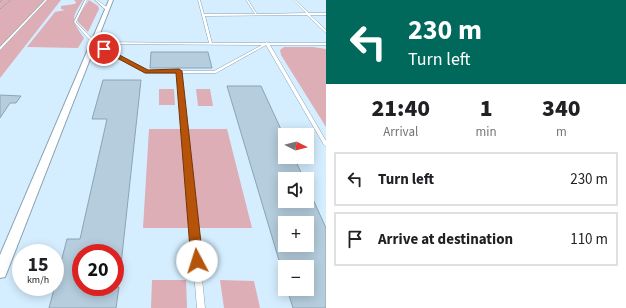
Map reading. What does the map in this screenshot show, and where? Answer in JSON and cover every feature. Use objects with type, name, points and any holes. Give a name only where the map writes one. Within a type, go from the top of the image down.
[{"type":"street","points":[[0,272],[111,0]]},
{"type":"lane","points":[[0,49],[46,0]]},
{"type":"lane","points":[[86,0],[75,22],[94,43],[147,72],[215,72],[267,44]]},
{"type":"lane","points":[[96,0],[107,9]]},
{"type":"lane","points":[[199,0],[211,43]]},
{"type":"lane","points":[[247,0],[257,15]]},
{"type":"lane","points":[[294,0],[326,32]]},
{"type":"lane","points":[[203,15],[326,14]]},
{"type":"lane","points":[[94,43],[326,44]]},
{"type":"lane","points":[[267,44],[326,144]]},
{"type":"lane","points":[[179,71],[201,308]]},
{"type":"path","points":[[0,9],[11,0]]},
{"type":"shaded area","points":[[0,0],[61,0],[0,78]]},
{"type":"shaded area","points":[[74,0],[83,0],[76,11],[74,19],[84,38],[78,48],[27,47],[55,12],[65,10],[61,9],[61,6],[75,4],[76,2]]},
{"type":"shaded area","points":[[89,0],[98,6],[99,9],[88,32],[78,22],[77,18]]},
{"type":"shaded area","points":[[284,47],[313,47],[326,49],[326,127],[281,55],[280,50]]},
{"type":"shaded area","points":[[159,89],[174,89],[175,105],[159,105]]},
{"type":"shaded area","points":[[196,89],[210,89],[213,106],[198,106]]},
{"type":"shaded area","points":[[149,129],[227,129],[252,228],[143,228]]},
{"type":"shaded area","points":[[152,280],[186,280],[187,308],[151,308]]},
{"type":"shaded area","points":[[220,280],[254,281],[260,308],[224,308]]},
{"type":"building","points":[[151,52],[208,52],[212,68],[150,68]]},
{"type":"building","points":[[103,80],[141,80],[123,244],[72,244],[72,296],[118,296],[116,308],[49,308],[52,296],[64,296],[64,250],[67,239],[80,239],[107,119],[92,119]]},
{"type":"building","points":[[227,86],[261,86],[280,128],[278,128],[278,164],[297,164],[301,172],[278,172],[278,208],[314,208],[314,201],[326,228],[326,308],[293,308],[289,296],[314,296],[314,260],[279,260]]},
{"type":"building","points":[[0,95],[21,96],[16,103],[10,103],[0,118]]},
{"type":"route","points":[[104,49],[147,72],[179,71],[197,261]]}]
